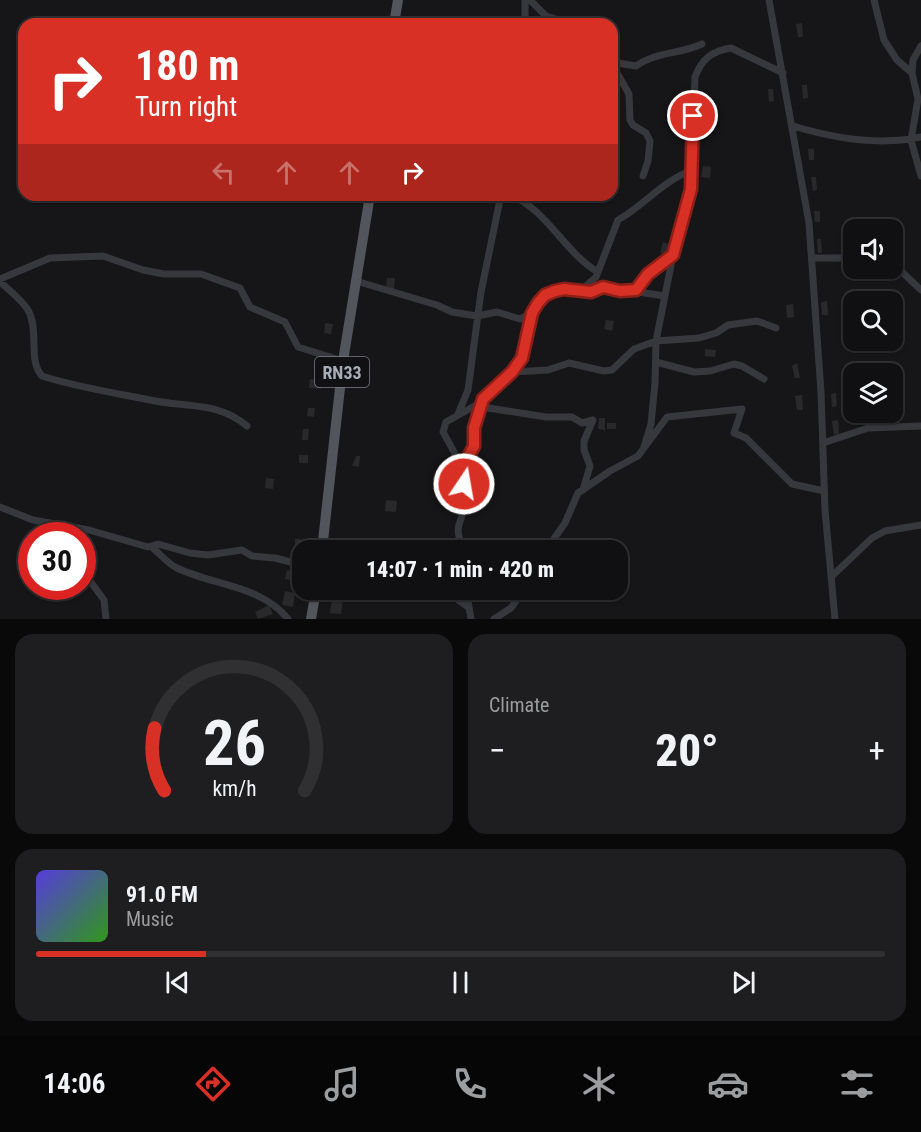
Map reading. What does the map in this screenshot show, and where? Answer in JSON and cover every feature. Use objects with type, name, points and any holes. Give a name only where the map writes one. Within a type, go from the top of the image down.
[{"type":"main road","points":[[395,18],[398,0]]},
{"type":"main road","name":"RN33","points":[[323,540],[344,361],[369,201]]},
{"type":"main road","points":[[311,619],[314,600]]},
{"type":"street","points":[[525,0],[525,18]]},
{"type":"street","points":[[530,0],[546,16],[552,18]]},
{"type":"street","points":[[769,0],[809,223],[824,492],[835,619]]},
{"type":"street","points":[[874,0],[884,40],[897,60],[912,73]]},
{"type":"street","points":[[618,64],[636,66],[644,60],[679,53],[702,44]]},
{"type":"street","points":[[921,46],[913,60],[912,73],[919,101],[911,140],[921,176]]},
{"type":"street","points":[[644,447],[651,424],[656,341],[673,255],[687,210],[693,170],[695,76],[701,63],[711,54],[737,48],[783,73]]},
{"type":"street","points":[[618,74],[629,94],[630,120],[633,125],[646,133],[650,141],[648,161],[643,176]]},
{"type":"street","points":[[793,126],[818,134],[854,138],[890,141],[921,137]]},
{"type":"street","points":[[579,292],[592,281],[598,272],[618,220],[632,212],[675,176],[693,170]]},
{"type":"street","points":[[458,414],[468,390],[477,316],[500,201]]},
{"type":"street","points":[[523,201],[566,240],[580,260],[598,272]]},
{"type":"street","points":[[636,290],[648,274],[673,255]]},
{"type":"street","points":[[247,426],[232,414],[215,408],[150,400],[42,376],[36,368],[33,352],[36,340],[29,310],[0,280],[50,258],[103,256],[152,272],[201,274],[240,288],[250,308],[285,322],[298,347],[344,361]]},
{"type":"street","points":[[812,258],[843,258]]},
{"type":"street","points":[[903,273],[921,290]]},
{"type":"street","points":[[356,281],[437,304],[452,312],[477,316],[497,312],[520,319],[532,313]]},
{"type":"street","points":[[461,540],[457,523],[466,499],[462,469],[452,444],[443,432],[446,422],[482,403],[512,372],[522,358],[532,313],[545,295],[564,289],[579,292],[597,291],[603,287],[665,296]]},
{"type":"street","points":[[512,372],[548,370],[569,363],[604,371],[612,370],[634,349],[656,341],[699,338],[716,333],[728,325],[757,321],[776,328]]},
{"type":"street","points":[[656,362],[694,372],[710,371],[734,364],[764,379]]},
{"type":"street","points":[[462,469],[474,446],[474,428],[482,403]]},
{"type":"street","points":[[482,403],[546,417],[572,417],[582,423],[593,420],[584,441],[590,466],[583,490]]},
{"type":"street","points":[[553,540],[565,523],[578,493],[638,456],[661,422],[674,414],[697,416],[742,409],[734,433],[746,438],[792,484],[824,492]]},
{"type":"street","points":[[823,443],[868,428],[921,426]]},
{"type":"street","points":[[0,507],[42,522]]},
{"type":"street","points":[[831,577],[878,534],[921,525]]},
{"type":"street","points":[[96,532],[152,547],[177,568],[263,598],[280,609],[288,619]]},
{"type":"street","points":[[152,547],[158,544],[190,553],[208,555],[242,550],[252,556],[292,562]]},
{"type":"street","points":[[96,589],[104,600],[106,619]]},
{"type":"street","points":[[458,600],[468,607]]},
{"type":"street","points":[[467,600],[471,619]]},
{"type":"street","points":[[494,619],[511,608],[517,600]]},
{"type":"building","points":[[802,23],[803,37],[798,37],[796,24]]},
{"type":"building","points":[[802,85],[807,85],[808,98],[803,99]]},
{"type":"building","points":[[768,89],[773,89],[774,101],[769,102]]},
{"type":"building","points":[[808,149],[814,149],[814,160],[809,160]]},
{"type":"building","points":[[703,166],[711,167],[710,178],[701,177]]},
{"type":"building","points":[[811,177],[816,177],[817,190],[813,191]]},
{"type":"building","points":[[814,211],[820,211],[820,222],[815,222]]},
{"type":"building","points":[[817,239],[821,239],[822,253],[818,253]]},
{"type":"building","points":[[663,242],[668,244],[666,254],[660,253]]},
{"type":"building","points":[[387,278],[395,278],[394,289],[386,289]]},
{"type":"building","points":[[827,301],[828,315],[822,315],[821,302]]},
{"type":"building","points":[[793,304],[794,317],[787,318],[786,305]]},
{"type":"building","points":[[606,320],[614,321],[612,331],[604,329]]},
{"type":"building","points":[[325,323],[333,324],[331,334],[324,333]]},
{"type":"building","points":[[705,349],[716,350],[715,357],[705,356]]},
{"type":"building","points":[[316,356],[325,357],[324,369],[315,368]]},
{"type":"building","points":[[797,363],[800,378],[795,378],[792,366]]},
{"type":"building","points":[[310,379],[322,381],[321,389],[309,388]]},
{"type":"building","points":[[836,393],[837,406],[832,407],[831,394]]},
{"type":"building","points":[[802,395],[803,410],[797,410],[795,396]]},
{"type":"building","points":[[308,408],[315,408],[314,417],[307,416]]},
{"type":"building","points":[[599,418],[605,418],[605,430],[598,429]]},
{"type":"building","points":[[838,420],[839,434],[834,435],[832,421]]},
{"type":"building","points":[[607,423],[616,423],[616,429],[607,429]]},
{"type":"building","points":[[303,429],[309,429],[308,440],[302,440]]},
{"type":"building","points":[[299,455],[308,455],[308,463],[299,463]]},
{"type":"building","points":[[356,456],[360,456],[359,467],[352,466]]},
{"type":"building","points":[[266,478],[274,479],[273,489],[265,488]]},
{"type":"building","points":[[438,485],[446,485],[447,498],[439,498]]},
{"type":"building","points":[[386,500],[397,501],[396,512],[385,511]]},
{"type":"building","points":[[287,570],[292,571],[292,580],[285,579]]},
{"type":"building","points":[[285,591],[292,592],[293,607],[282,605]]},
{"type":"building","points":[[332,600],[343,600],[341,614],[330,613]]},
{"type":"building","points":[[269,605],[273,614],[258,619],[255,612]]},
{"type":"route","points":[[464,484],[462,469],[474,446],[474,428],[483,399],[512,372],[522,358],[532,313],[545,295],[564,289],[584,293],[597,291],[603,287],[620,291],[636,290],[648,274],[673,255],[684,222],[691,189],[693,116]]}]
